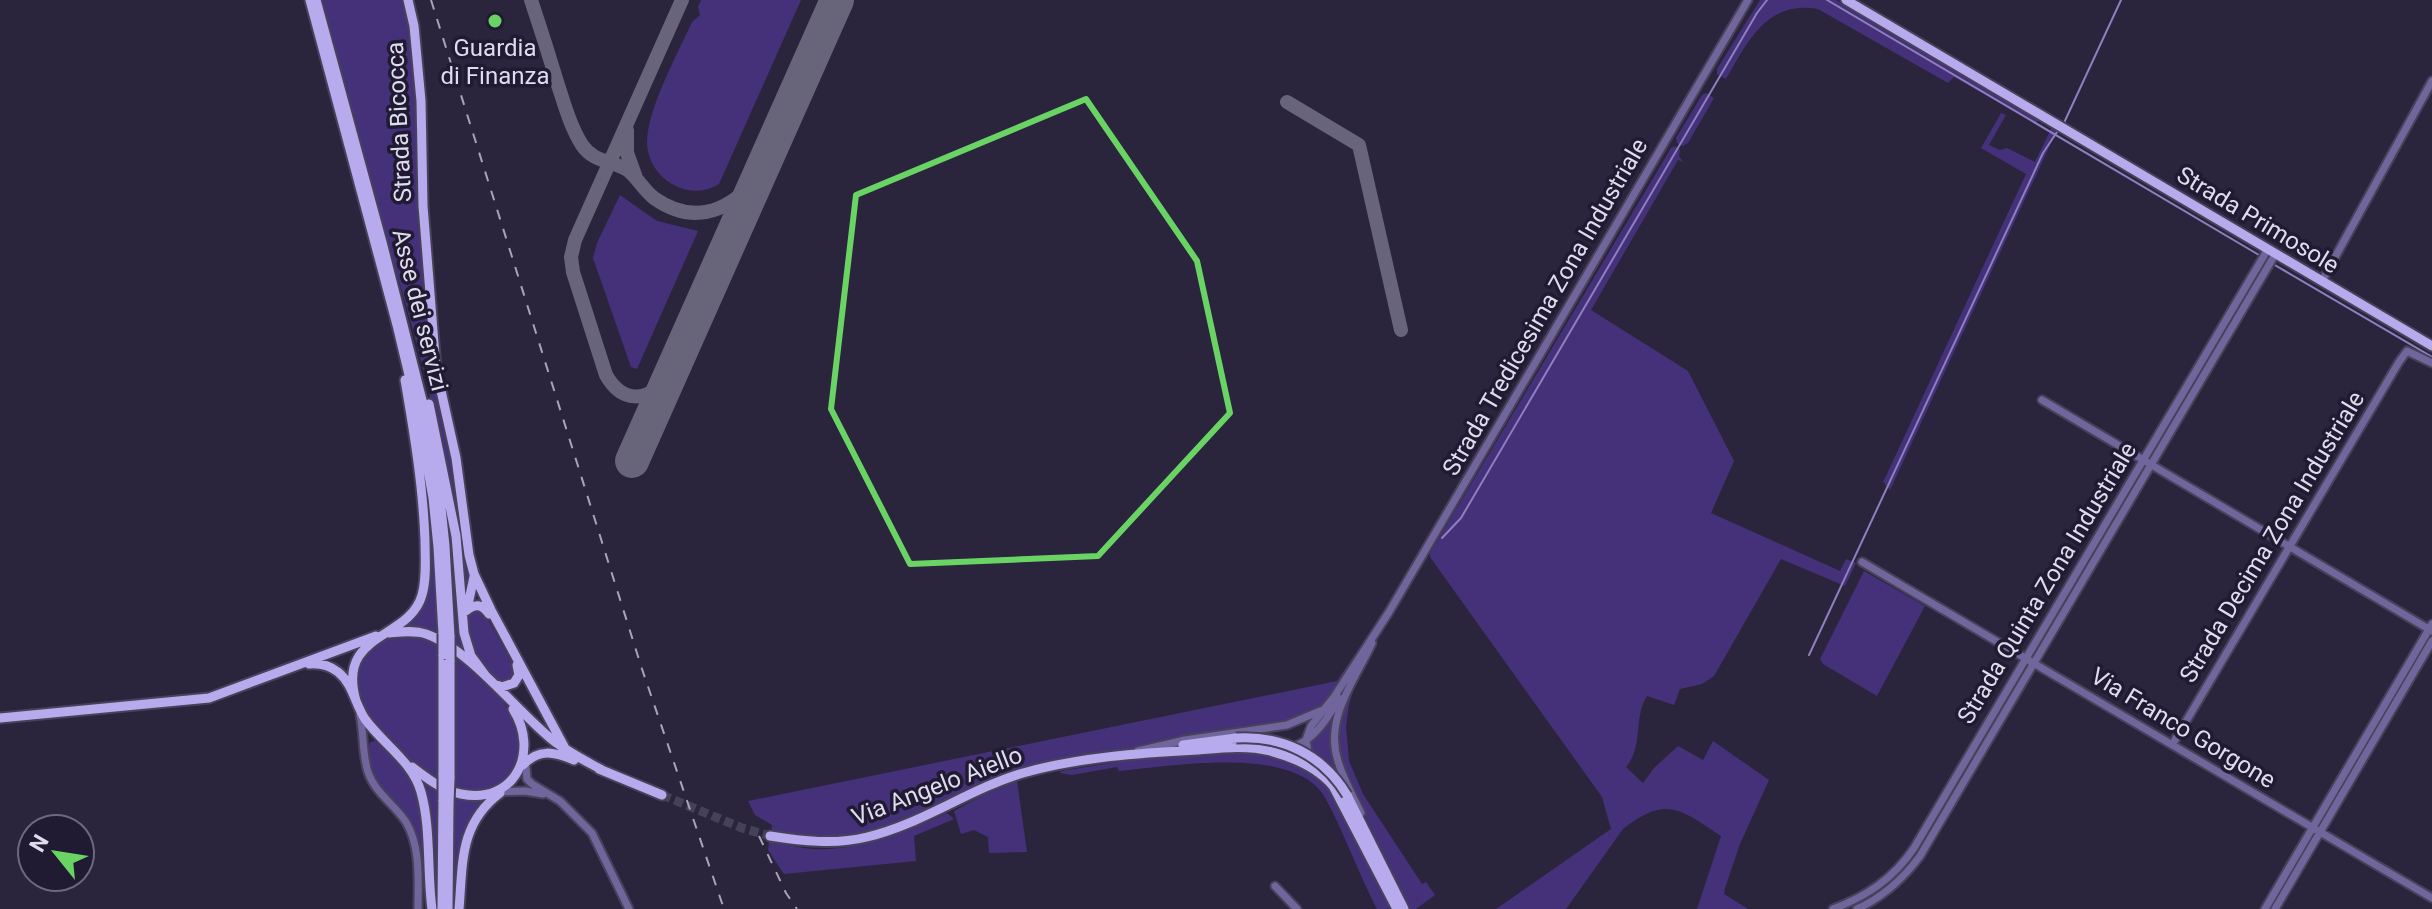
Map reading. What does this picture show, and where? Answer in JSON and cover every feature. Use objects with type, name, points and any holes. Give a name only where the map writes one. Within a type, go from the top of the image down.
[{"type":"main road","name":"Asse dei servizi","points":[[310,0],[413,391],[426,457],[446,635]]},
{"type":"main road","name":"Asse dei servizi","points":[[316,0],[387,262],[431,443],[445,546],[446,635]]},
{"type":"main road","name":"Strada Bicocca","points":[[408,0],[421,101],[423,206],[436,368],[456,458],[474,574]]},
{"type":"main road","name":"Strada Primosole","points":[[1846,0],[2432,346]]},
{"type":"main road","points":[[387,262],[400,292],[438,444],[456,536],[469,651],[488,679],[506,686],[517,679],[519,671],[514,654]]},
{"type":"main road","points":[[0,718],[209,698],[381,634],[406,620],[415,610],[423,592],[425,575],[424,515],[387,287]]},
{"type":"main road","points":[[465,616],[474,574]]},
{"type":"main road","points":[[474,574],[502,633],[566,750]]},
{"type":"main road","points":[[465,616],[475,605],[482,606],[502,633]]},
{"type":"main road","points":[[358,705],[353,676],[357,660],[367,646],[381,634],[425,634],[450,648],[488,679],[566,750],[602,770]]},
{"type":"main road","points":[[446,635],[448,909]]},
{"type":"main road","points":[[289,669],[316,663],[340,674],[380,738],[400,757],[446,790],[464,795],[490,793],[537,754],[549,752],[662,795]]},
{"type":"main road","points":[[459,909],[468,832],[480,811],[502,792],[520,769],[525,750],[522,728],[502,693]]},
{"type":"main road","points":[[1116,757],[1236,738],[1269,739],[1295,747],[1325,768],[1347,795],[1404,909]]},
{"type":"main road","points":[[1116,757],[1240,748],[1269,751],[1299,762],[1326,778],[1340,797],[1397,909]]},
{"type":"main road","points":[[400,757],[413,773],[422,794],[432,909]]},
{"type":"main road","name":"Via Angelo Aiello","points":[[770,836],[830,842],[868,837],[907,824],[1014,776],[1043,768],[1116,757]]},
{"type":"main road","points":[[442,909],[446,801]]},
{"type":"street","name":"Strada Tredicesima Zona Industriale","points":[[1378,629],[1749,2]]},
{"type":"street","points":[[2322,281],[2432,81]]},
{"type":"street","name":"Strada Quinta Zona Industriale","points":[[1857,909],[1889,890],[1918,850],[2198,366],[2259,264],[2272,251]]},
{"type":"street","name":"Strada Quinta Zona Industriale","points":[[2030,660],[2267,269],[2272,251]]},
{"type":"street","points":[[2259,264],[2267,269]]},
{"type":"street","name":"Strada Decima Zona Industriale","points":[[2172,745],[2407,351],[2432,363]]},
{"type":"street","points":[[2198,366],[2206,371]]},
{"type":"street","points":[[2042,400],[2431,628],[2316,830],[2275,909]]},
{"type":"street","name":"Via Franco Gorgone","points":[[1862,562],[2432,898]]},
{"type":"street","points":[[1378,629],[1341,704],[1334,746],[1342,774],[1389,878]]},
{"type":"street","points":[[1326,778],[1308,756],[1306,740],[1311,726],[1378,629]]},
{"type":"street","points":[[2265,909],[2432,641]]},
{"type":"street","points":[[1269,751],[1285,750],[1306,740],[1324,725],[1367,654]]},
{"type":"street","points":[[358,705],[365,759],[373,784],[397,810],[412,835],[416,851],[418,909]]},
{"type":"street","points":[[1135,752],[1185,740],[1287,725],[1310,717],[1328,705]]},
{"type":"street","points":[[365,759],[367,740],[372,736],[380,738]]},
{"type":"street","points":[[520,769],[527,779],[566,807],[592,833],[629,909]]},
{"type":"street","points":[[490,793],[532,791],[566,807]]},
{"type":"street","name":"Strada Quinta Zona Industriale","points":[[1833,909],[1884,883],[1911,861]]},
{"type":"street","points":[[1275,886],[1297,909]]},
{"type":"highlighted area","points":[[1086,99],[1197,261],[1230,413],[1098,556],[910,564],[831,409],[856,195]]},
{"type":"shaded area","points":[[322,0],[406,0],[414,54],[430,340],[454,463],[470,584],[465,605],[455,528],[431,401]]},
{"type":"shaded area","points":[[701,0],[801,0],[719,184],[696,191],[678,187],[662,177],[652,162],[647,144],[657,99],[692,22],[700,15],[698,7]]},
{"type":"shaded area","points":[[1760,0],[1836,0],[2039,119],[2036,124],[1954,77],[1948,83],[1818,9],[1785,11],[1760,27],[1726,79],[1717,74],[1717,69]]},
{"type":"shaded area","points":[[1706,93],[1714,98],[1688,143],[1683,146],[1677,143],[1676,138]]},
{"type":"shaded area","points":[[2001,113],[2006,115],[1989,145],[2000,150],[2007,148],[2035,162],[2052,127],[2057,130],[1890,490],[1883,482],[2026,174],[1981,148]]},
{"type":"shaded area","points":[[1675,146],[1680,150],[1679,156],[1683,162],[1678,160],[1591,310],[1688,371],[1734,461],[1711,513],[1840,571],[1846,559],[1856,563],[1845,586],[1781,559],[1714,676],[1702,684],[1680,689],[1674,705],[1647,696],[1640,713],[1635,750],[1626,767],[1643,783],[1678,746],[1703,760],[1713,741],[1769,780],[1740,844],[1724,894],[1748,909],[1697,909],[1721,836],[1683,813],[1662,809],[1638,818],[1623,829],[1566,909],[1496,909],[1611,829],[1602,797],[1430,553]]},
{"type":"shaded area","points":[[620,195],[657,221],[698,231],[637,369],[631,367],[593,258]]},
{"type":"shaded area","points":[[417,437],[454,637],[451,564],[442,487],[452,529],[470,660],[454,647],[396,629],[425,596]]},
{"type":"shaded area","points":[[1864,571],[1925,606],[1877,696],[1823,664],[1820,659]]},
{"type":"shaded area","points":[[482,609],[515,667],[517,673],[512,682],[499,683],[484,668],[472,647],[466,618],[471,610]]},
{"type":"shaded area","points":[[1373,628],[1325,705],[1288,724],[1026,767],[906,821],[852,836],[771,834],[772,825],[755,815],[748,801],[1337,681]]},
{"type":"shaded area","points":[[396,635],[421,637],[449,650],[479,675],[506,705],[519,732],[520,746],[512,772],[500,785],[487,790],[460,789],[430,776],[402,755],[378,729],[362,701],[357,673],[368,650]]},
{"type":"shaded area","points":[[1356,681],[1346,726],[1349,761],[1363,794],[1422,884],[1426,882],[1435,895],[1416,909],[1408,909],[1338,757],[1340,718]]},
{"type":"shaded area","points":[[1339,704],[1333,728],[1347,789],[1308,751],[1308,741]]},
{"type":"shaded area","points":[[375,741],[404,769],[416,789],[422,821],[425,877],[421,875],[420,856],[411,825],[370,769],[370,742]]},
{"type":"shaded area","points":[[1234,751],[1270,754],[1312,771],[1331,788],[1394,909],[1377,909],[1325,798],[1317,787],[1300,775],[1277,767],[1222,762],[1119,771],[1117,767],[1072,775],[1060,773],[1162,755]]},
{"type":"shaded area","points":[[419,775],[462,798],[487,797],[470,818],[464,834],[456,909],[452,909],[454,805],[438,798],[437,909],[434,909]]},
{"type":"shaded area","points":[[1017,781],[1027,852],[989,853],[988,837],[974,830],[961,834],[954,811]]},
{"type":"shaded area","points":[[947,813],[954,819],[914,836],[916,861],[784,874],[768,850],[769,841],[813,849],[849,847],[899,833]]},
{"type":"waterway","points":[[1442,538],[1461,518],[1767,0]]},
{"type":"waterway","points":[[1827,0],[2259,255]]},
{"type":"waterway","points":[[2063,125],[2121,0]]},
{"type":"waterway","points":[[1809,655],[2043,153],[2059,129]]},
{"type":"waterway","points":[[2273,264],[2432,357]]},
{"type":"taxiway","points":[[531,0],[568,114],[582,145],[592,155],[629,171],[654,198],[687,212],[718,208],[745,191],[765,162]]},
{"type":"taxiway","points":[[667,381],[642,396],[627,395],[612,384],[606,375],[571,257],[575,240],[682,0]]},
{"type":"taxiway","points":[[1287,102],[1359,145],[1401,330]]},
{"type":"taxiway","points":[[627,130],[627,153],[635,175]]},
{"type":"runway","points":[[632,461],[837,0]]},
{"type":"tunnel","points":[[662,795],[742,828],[770,836]]},
{"type":"railway","points":[[431,0],[642,669],[724,909]]},
{"type":"railway","points":[[759,836],[797,909]]},
{"type":"place","name":"Guardia di Finanza","points":[[495,21]]}]
